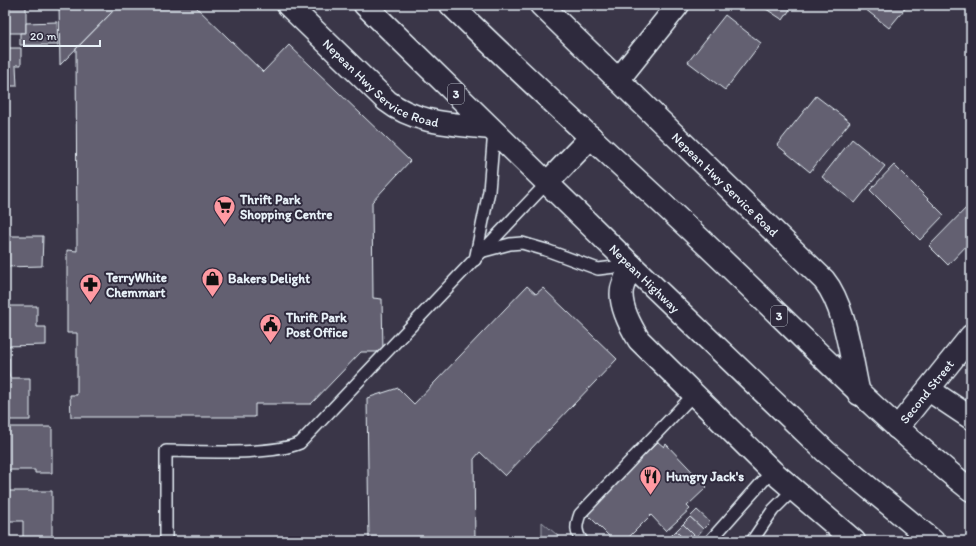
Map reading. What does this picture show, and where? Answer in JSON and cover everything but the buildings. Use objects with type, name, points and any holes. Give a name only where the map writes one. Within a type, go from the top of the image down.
[{"type":"main road","name":"Nepean Hwy Service Road","points":[[288,5],[387,100],[400,110],[436,122],[492,129]]},
{"type":"main road","name":"Nepean Highway","points":[[365,5],[631,265],[826,452],[933,541]]},
{"type":"main road","name":"3","points":[[451,5],[717,255],[860,394],[930,458],[971,490]]},
{"type":"main road","name":"Nepean Hwy Service Road","points":[[541,5],[827,284],[837,302],[860,394]]},
{"type":"main road","points":[[618,80],[678,5]]},
{"type":"main road","points":[[548,183],[591,137]]},
{"type":"main road","points":[[631,265],[622,293],[625,310],[638,340],[772,471],[854,541]]},
{"type":"main road","name":"Second Street","points":[[897,428],[971,336]]},
{"type":"main road","points":[[929,390],[971,418]]},
{"type":"lane","points":[[474,260],[489,191],[492,129]]},
{"type":"lane","points":[[166,541],[166,451],[256,451],[289,448],[300,443],[548,183]]},
{"type":"lane","points":[[484,251],[510,244],[522,243],[546,250],[598,270],[631,265]]},
{"type":"lane","points":[[582,541],[577,533],[576,525],[580,514],[693,395]]},
{"type":"lane","points":[[710,541],[772,471]]},
{"type":"lane","points":[[752,541],[773,510],[793,490]]},
{"type":"shaded area","points":[[542,522],[564,541],[542,541]]},
{"type":"place","name":"Thrift Park Shopping Centre","points":[[224,226]]},
{"type":"place","name":"Bakers Delight","points":[[212,298]]},
{"type":"place","name":"TerryWhite Chemmart","points":[[90,304]]},
{"type":"place","name":"Thrift Park Post Office","points":[[271,344]]},
{"type":"place","name":"Hungry Jack's","points":[[650,496]]}]
